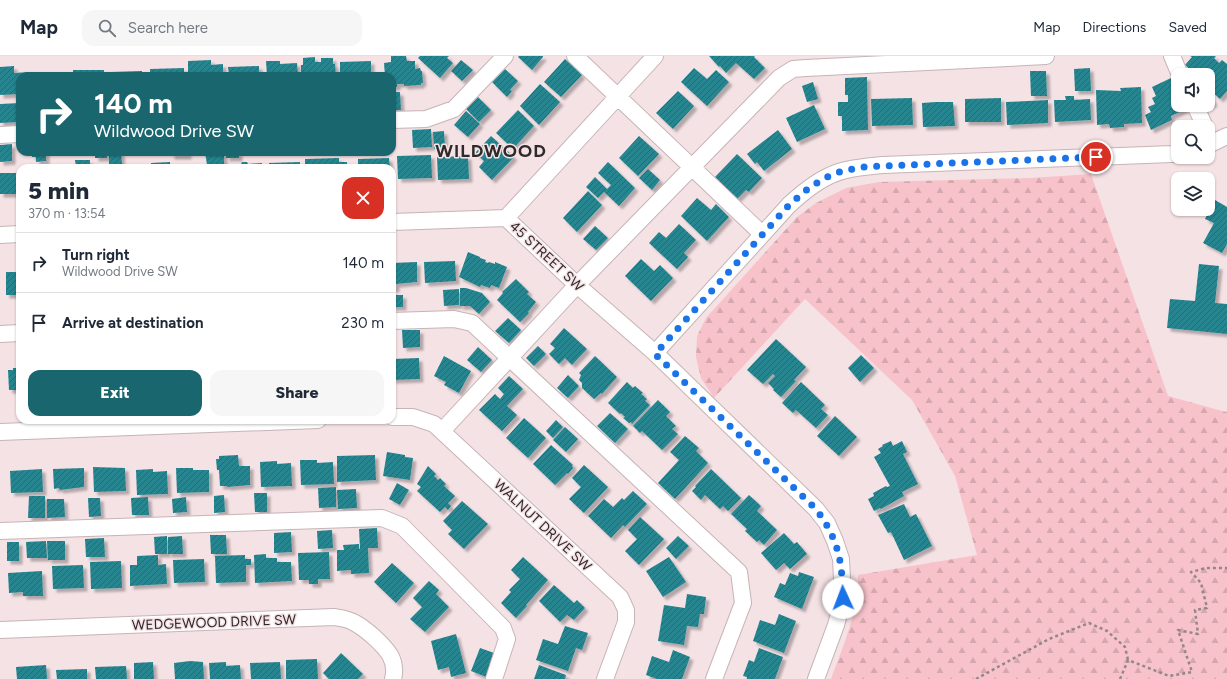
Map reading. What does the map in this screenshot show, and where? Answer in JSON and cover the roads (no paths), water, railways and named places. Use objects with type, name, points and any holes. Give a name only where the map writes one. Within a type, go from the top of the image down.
[{"type":"street","points":[[396,120],[426,119],[454,109],[505,56]]},
{"type":"street","points":[[575,56],[762,234]]},
{"type":"street","points":[[506,218],[655,56]]},
{"type":"street","points":[[442,432],[577,285],[779,78],[793,69],[1046,56]]},
{"type":"street","points":[[1172,56],[1177,68]]},
{"type":"street","points":[[0,135],[16,134]]},
{"type":"street","points":[[1215,139],[1227,136]]},
{"type":"street","points":[[655,354],[789,205],[810,187],[829,176],[842,171],[883,166],[1171,154]]},
{"type":"street","name":"45 STREET SW","points":[[396,222],[506,218],[577,285],[655,354],[816,509],[827,523],[841,559],[843,598],[836,625],[816,679]]},
{"type":"street","points":[[0,235],[16,234]]},
{"type":"street","points":[[396,321],[454,319],[472,323],[739,572],[743,603],[714,679]]},
{"type":"street","points":[[0,334],[16,333]]},
{"type":"street","name":"WALNUT DRIVE SW","points":[[396,417],[413,417],[434,424],[620,597],[626,610],[626,622],[605,679]]},
{"type":"street","points":[[0,432],[212,424]]},
{"type":"street","points":[[0,531],[382,518],[402,526],[503,628],[507,639],[494,679]]},
{"type":"street","name":"WEDGEWOOD DRIVE SW","points":[[0,630],[334,617],[355,623],[377,640],[389,654],[394,672],[393,679]]},
{"type":"district","name":"WILDWOOD","points":[[491,151]]}]
